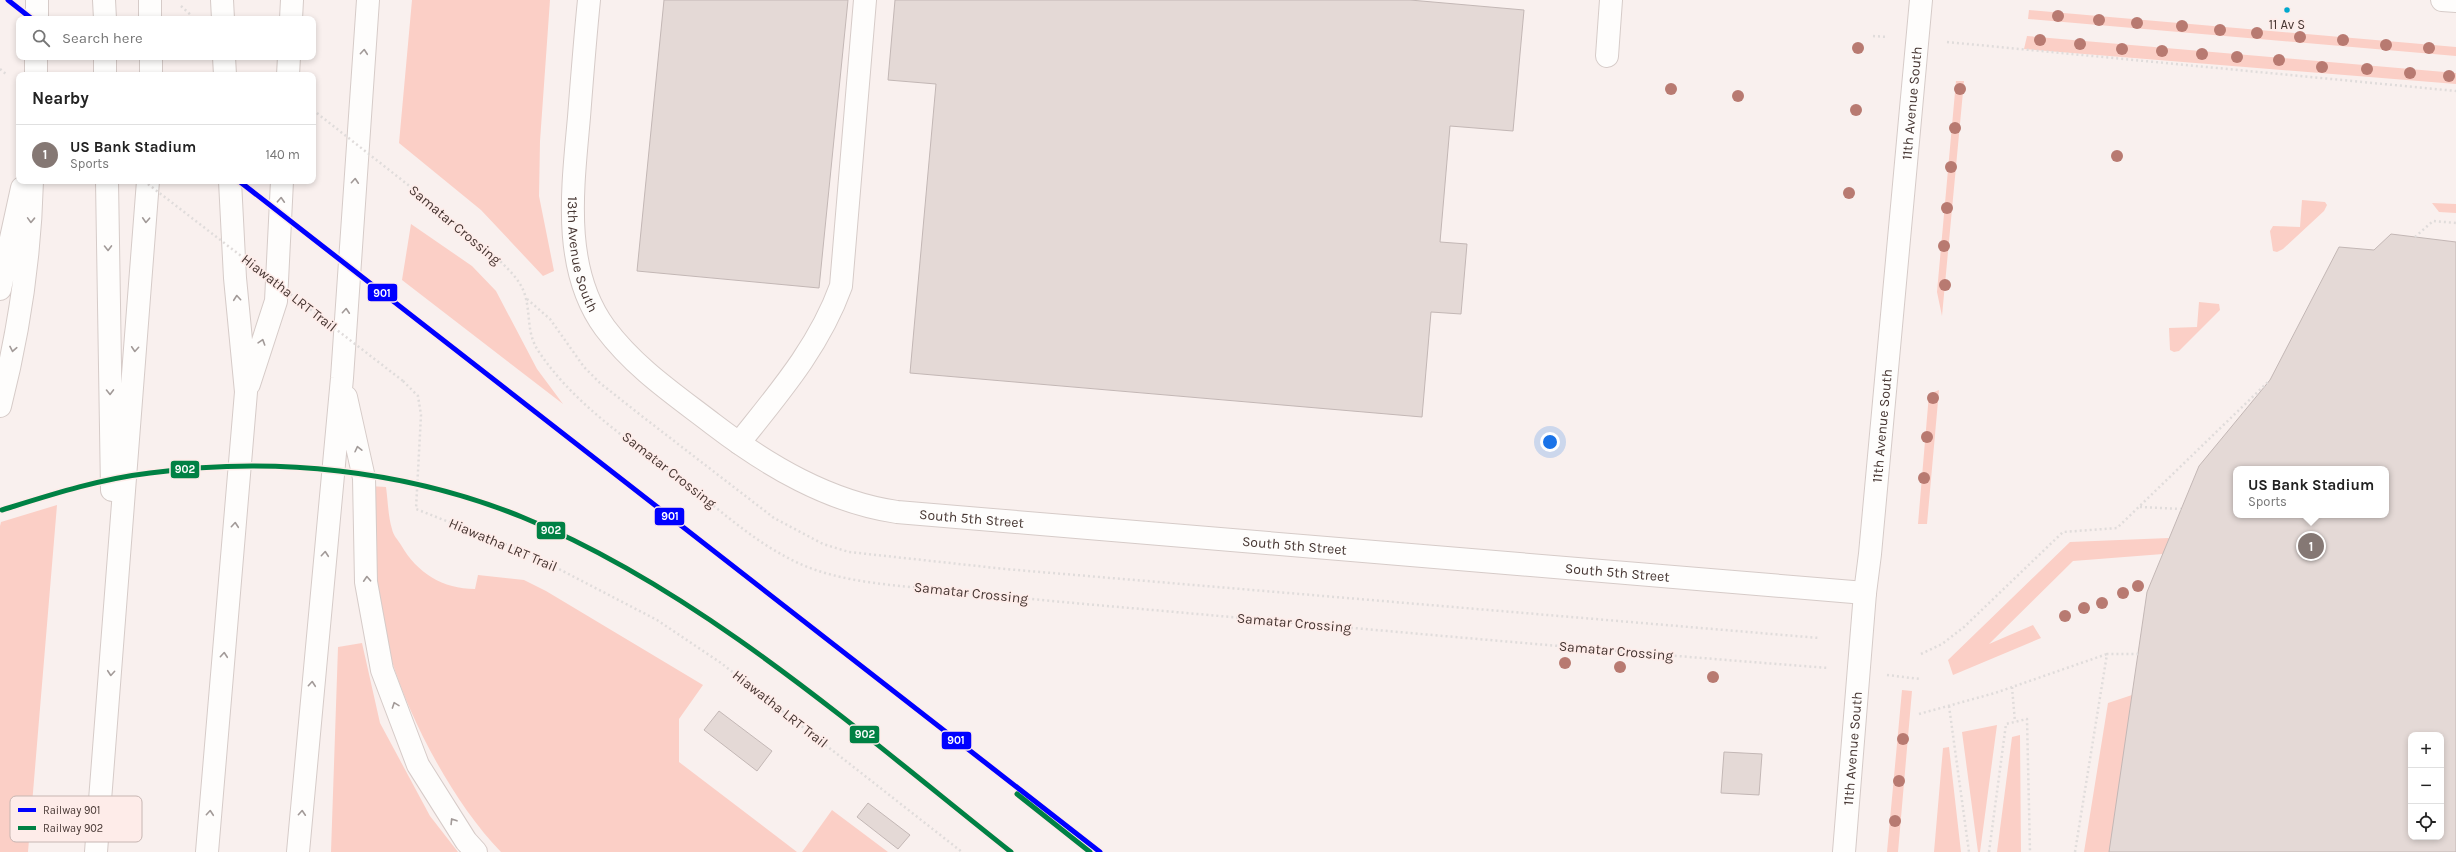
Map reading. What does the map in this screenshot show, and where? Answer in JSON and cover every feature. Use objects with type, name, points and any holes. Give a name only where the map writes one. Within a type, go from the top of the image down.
[{"type":"main road","points":[[37,0],[37,16]]},
{"type":"main road","points":[[104,0],[104,16]]},
{"type":"main road","points":[[150,0],[150,16]]},
{"type":"main road","points":[[222,0],[223,16]]},
{"type":"main road","points":[[291,16],[292,0]]},
{"type":"main road","points":[[298,852],[342,378],[368,0]]},
{"type":"main road","name":"13th Avenue South","points":[[589,0],[573,188],[575,247],[582,282],[604,327],[632,360],[739,444]]},
{"type":"main road","points":[[739,444],[792,378],[831,314],[841,286],[865,0]]},
{"type":"main road","points":[[1607,56],[1611,0]]},
{"type":"main road","name":"11th Avenue South","points":[[1844,852],[1865,593],[1870,554],[1921,0]]},
{"type":"main road","points":[[2442,0],[2456,1]]},
{"type":"main road","points":[[36,60],[36,72]]},
{"type":"main road","points":[[105,60],[105,72]]},
{"type":"main road","points":[[151,60],[151,72]]},
{"type":"main road","points":[[224,60],[225,72]]},
{"type":"main road","points":[[288,72],[289,60]]},
{"type":"main road","points":[[0,289],[22,184]]},
{"type":"main road","points":[[0,406],[20,314],[30,235],[32,184]]},
{"type":"main road","points":[[107,184],[114,634]]},
{"type":"main road","points":[[101,796],[148,184]]},
{"type":"main road","points":[[207,852],[246,392],[235,278],[230,184]]},
{"type":"main road","points":[[246,392],[276,301],[282,184]]},
{"type":"main road","points":[[342,378],[364,478],[366,582],[382,670],[418,765],[466,841],[476,852]]},
{"type":"main road","name":"South 5th Street","points":[[739,444],[802,482],[853,503],[898,512],[1865,593]]},
{"type":"main road","points":[[96,852],[97,842]]},
{"type":"path","points":[[178,5],[192,16]]},
{"type":"path","points":[[1960,43],[2456,91]]},
{"type":"path","name":"Samatar Crossing","points":[[316,112],[412,188],[499,260],[522,287],[526,298],[530,336],[538,351],[564,384],[593,411],[747,531],[796,562],[815,570],[849,578],[893,585],[1043,601],[1823,668]]},
{"type":"path","name":"Hiawatha LRT Trail","points":[[148,184],[403,381],[418,396],[421,415],[416,509],[530,554],[657,620],[721,663],[962,852]]},
{"type":"path","points":[[2415,237],[2433,221],[2456,223]]},
{"type":"path","points":[[1921,654],[1942,644],[1964,627],[2062,532],[2117,528],[2270,380]]},
{"type":"path","points":[[2139,507],[2181,509]]},
{"type":"path","points":[[2075,852],[2107,654]]},
{"type":"path","points":[[1919,714],[2012,687],[2107,654],[2138,654]]},
{"type":"path","points":[[2012,687],[2015,722]]},
{"type":"path","points":[[1949,706],[1969,852]]},
{"type":"path","points":[[1989,852],[2006,724],[2026,719],[2030,852]]},
{"type":"shaded area","points":[[412,0],[550,0],[540,141],[539,196],[554,271],[543,276],[481,210],[399,143]]},
{"type":"shaded area","points":[[2029,10],[2456,47],[2456,56],[2028,19]]},
{"type":"shaded area","points":[[2027,36],[2456,73],[2456,84],[2024,49]]},
{"type":"shaded area","points":[[1956,81],[1964,81],[1942,316],[1937,292]]},
{"type":"shaded area","points":[[2302,200],[2325,202],[2327,205],[2324,211],[2283,249],[2277,252],[2273,251],[2270,231],[2273,226],[2300,227]]},
{"type":"shaded area","points":[[2432,203],[2456,204],[2456,213],[2439,212]]},
{"type":"shaded area","points":[[411,224],[472,266],[496,291],[537,369],[563,404],[402,280]]},
{"type":"shaded area","points":[[2199,302],[2219,304],[2220,310],[2179,351],[2174,352],[2170,350],[2169,328],[2197,327]]},
{"type":"shaded area","points":[[1939,390],[1927,524],[1918,524],[1929,394]]},
{"type":"shaded area","points":[[369,486],[386,487],[393,533],[407,555],[415,564],[432,578],[452,586],[475,589],[478,575],[524,580],[546,591],[703,685],[679,719],[679,762],[797,852],[501,852],[467,811],[451,787],[422,735],[399,682],[387,644],[376,587],[369,530]]},
{"type":"shaded area","points":[[57,505],[33,796],[10,796],[10,842],[29,842],[28,852],[0,852],[1,522]]},
{"type":"shaded area","points":[[2169,538],[2163,554],[2073,561],[1989,644],[2033,625],[2041,638],[1953,675],[1948,660],[2070,542]]},
{"type":"shaded area","points":[[362,643],[380,723],[430,816],[458,852],[331,852],[338,647]]},
{"type":"shaded area","points":[[1902,690],[1912,691],[1898,852],[1887,852]]},
{"type":"shaded area","points":[[2132,695],[2112,852],[2084,852],[2108,703]]},
{"type":"shaded area","points":[[1997,725],[1980,852],[1978,852],[1962,732]]},
{"type":"shaded area","points":[[2020,735],[2021,852],[1997,852],[2012,737]]},
{"type":"shaded area","points":[[1949,747],[1961,852],[1934,852],[1943,748]]},
{"type":"shaded area","points":[[832,810],[888,852],[802,852]]},
{"type":"building","points":[[664,0],[848,0],[819,288],[637,271]]},
{"type":"building","points":[[895,0],[1410,0],[1524,10],[1513,131],[1450,126],[1440,242],[1467,244],[1461,314],[1431,312],[1422,417],[910,373],[936,84],[888,80]]},
{"type":"building","points":[[2391,234],[2456,242],[2456,852],[2109,852],[2147,592],[2199,466],[2270,380],[2339,247],[2374,250]]},
{"type":"building","points":[[719,711],[772,751],[757,771],[704,730]]},
{"type":"building","points":[[1724,752],[1762,754],[1759,795],[1721,793]]},
{"type":"building","points":[[868,803],[910,835],[898,849],[857,817]]},
{"type":"rail line","name":"901","points":[[8,0],[28,16]]},
{"type":"rail line","name":"901","points":[[243,184],[1100,852]]},
{"type":"rail line","name":"902","points":[[2,510],[75,488],[112,479],[197,468],[244,466],[292,467],[339,471],[386,478],[432,488],[478,501],[522,517],[588,547],[652,583],[715,624],[777,667],[837,713],[1011,852]]},
{"type":"rail line","name":"902","points":[[1017,794],[1090,852]]},
{"type":"place","name":"11 Av S","points":[[2287,10]]},
{"type":"place","name":"US Bank Stadium","points":[[2311,546]]}]
